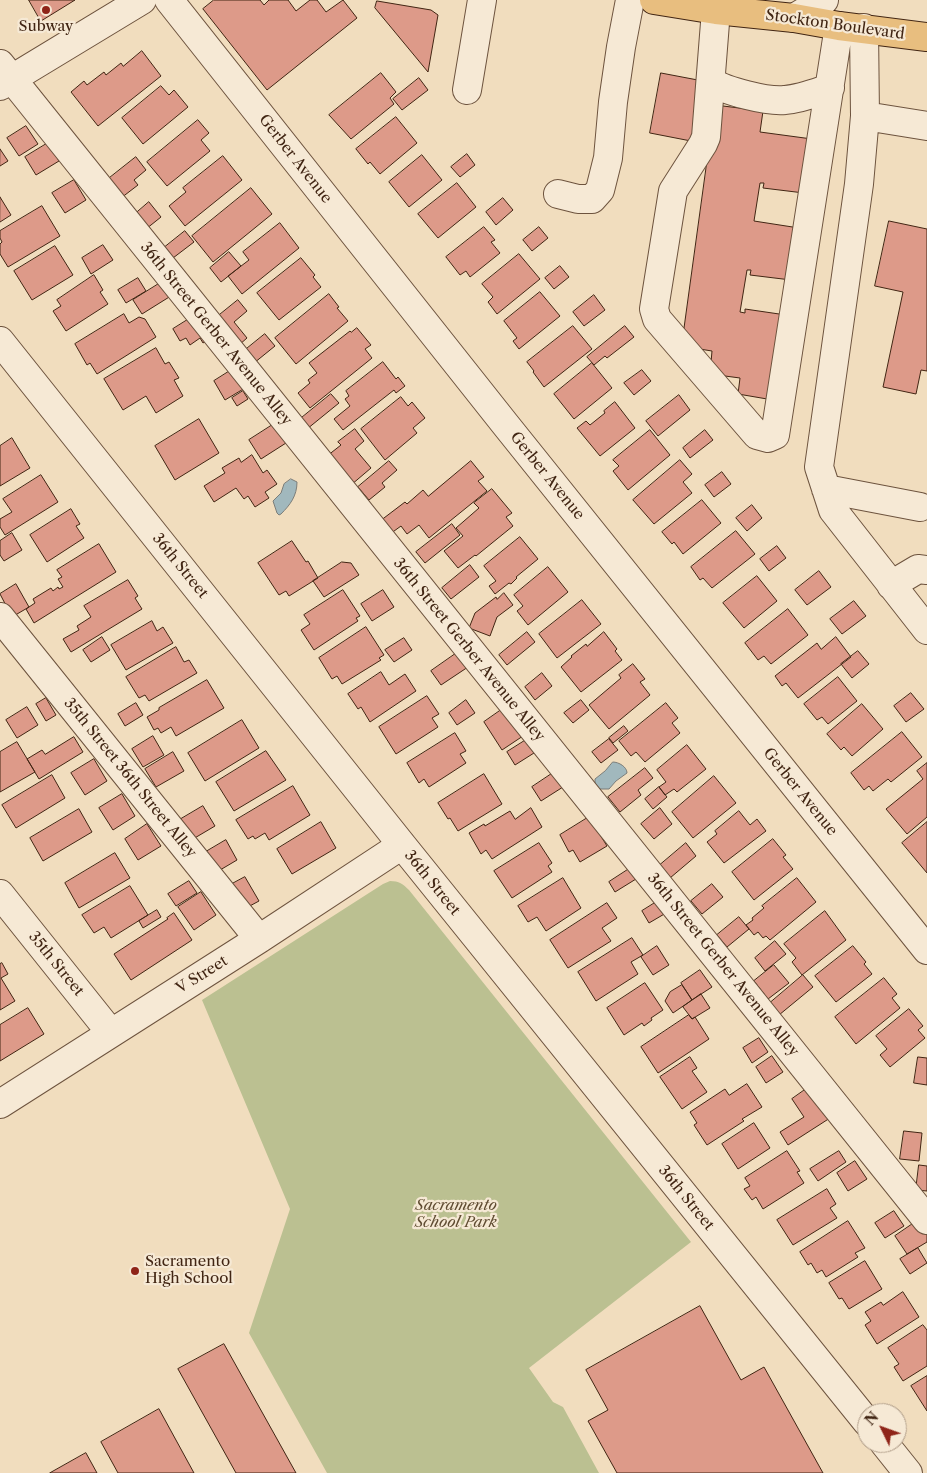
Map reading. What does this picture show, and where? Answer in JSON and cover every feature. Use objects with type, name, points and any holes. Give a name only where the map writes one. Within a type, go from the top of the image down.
[{"type":"main road","name":"Stockton Boulevard","points":[[654,0],[716,10],[794,18],[927,37]]},
{"type":"street","points":[[4,76],[142,0]]},
{"type":"street","name":"Gerber Avenue","points":[[169,0],[505,424],[927,950]]},
{"type":"street","points":[[467,90],[482,0]]},
{"type":"street","points":[[558,194],[578,199],[592,199],[600,190],[608,158],[613,102],[630,0]]},
{"type":"street","points":[[794,18],[824,0]]},
{"type":"street","points":[[716,10],[706,137],[673,191],[654,309],[657,319],[757,435],[768,438],[775,435],[830,88],[851,27]]},
{"type":"street","points":[[851,27],[865,116],[860,184],[819,467],[833,510],[927,630]]},
{"type":"street","name":"36th Street Gerber Avenue Alley","points":[[4,76],[927,1220]]},
{"type":"street","points":[[711,81],[717,86],[733,92],[782,101],[830,88]]},
{"type":"street","points":[[865,116],[927,126]]},
{"type":"street","name":"36th Street","points":[[0,341],[402,845],[857,1410]]},
{"type":"street","points":[[826,488],[920,507]]},
{"type":"street","points":[[892,585],[918,569],[927,570]]},
{"type":"street","name":"35th Street 36th Street Alley","points":[[0,617],[259,939]]},
{"type":"street","name":"V Street","points":[[0,1104],[259,939],[402,845]]},
{"type":"street","name":"35th Street","points":[[0,894],[112,1033]]},
{"type":"street","points":[[892,1453],[908,1473]]},
{"type":"green space","name":"Sacramento School Park","points":[[390,881],[401,883],[409,890],[691,1242],[529,1368],[553,1402],[563,1407],[599,1473],[327,1473],[249,1333],[290,1209],[202,1000]]},
{"type":"water","points":[[291,479],[297,482],[296,492],[290,504],[279,515],[273,501],[281,493],[284,484]]},
{"type":"water","points":[[613,762],[622,765],[627,773],[609,789],[600,789],[595,784],[595,779]]},
{"type":"building","name":"Subway","points":[[29,0],[75,0],[41,21]]},
{"type":"building","points":[[214,0],[260,0],[264,5],[269,0],[288,0],[296,11],[310,0],[317,0],[326,12],[343,0],[357,18],[267,90],[203,9]]},
{"type":"building","points":[[377,1],[431,10],[438,15],[428,72],[375,8]]},
{"type":"building","points":[[142,51],[161,76],[98,126],[71,92],[84,81],[87,85],[104,72],[106,75],[121,63],[123,66]]},
{"type":"building","points":[[381,73],[396,92],[390,98],[394,104],[351,139],[329,115]]},
{"type":"building","points":[[661,73],[703,81],[691,141],[650,133]]},
{"type":"building","points":[[419,78],[428,90],[402,110],[393,99]]},
{"type":"building","points":[[161,86],[169,95],[174,90],[188,107],[143,144],[122,118]]},
{"type":"building","points":[[715,105],[763,111],[760,132],[812,139],[804,193],[763,188],[764,183],[760,183],[754,221],[799,228],[791,280],[750,275],[751,270],[747,270],[740,312],[745,313],[745,309],[786,315],[773,400],[738,394],[740,378],[710,374],[712,351],[687,347],[684,329]]},
{"type":"building","points":[[396,117],[417,143],[380,174],[370,162],[368,164],[356,149]]},
{"type":"building","points":[[198,120],[209,133],[201,140],[210,151],[167,186],[147,162]]},
{"type":"building","points":[[26,126],[38,144],[19,156],[7,138]]},
{"type":"building","points":[[48,143],[59,161],[36,175],[25,157]]},
{"type":"building","points":[[0,149],[8,161],[0,166]]},
{"type":"building","points":[[467,154],[475,165],[460,177],[451,167]]},
{"type":"building","points":[[422,155],[442,180],[409,207],[389,182]]},
{"type":"building","points":[[223,156],[242,180],[185,226],[169,206],[186,192],[183,188]]},
{"type":"building","points":[[136,157],[146,170],[134,180],[138,185],[121,198],[107,180]]},
{"type":"building","points":[[74,180],[86,200],[65,213],[52,193]]},
{"type":"building","points":[[457,183],[476,207],[438,238],[418,214]]},
{"type":"building","points":[[251,188],[272,214],[213,262],[192,236]]},
{"type":"building","points":[[0,197],[11,215],[0,222]]},
{"type":"building","points":[[503,198],[513,210],[496,225],[486,212]]},
{"type":"building","points":[[149,202],[161,217],[146,229],[134,215]]},
{"type":"building","points":[[42,206],[60,236],[8,267],[0,254],[0,244],[2,242],[0,231]]},
{"type":"building","points":[[889,221],[927,229],[927,371],[921,370],[916,394],[883,387],[903,292],[875,286]]},
{"type":"building","points":[[280,223],[299,248],[242,294],[228,276],[249,260],[243,252]]},
{"type":"building","points":[[484,227],[495,240],[491,242],[500,253],[470,277],[466,271],[460,275],[446,257]]},
{"type":"building","points":[[539,227],[548,238],[532,251],[523,240]]},
{"type":"building","points":[[185,231],[194,242],[173,258],[165,247]]},
{"type":"building","points":[[103,245],[113,260],[91,274],[82,258]]},
{"type":"building","points":[[55,246],[73,275],[32,300],[14,271]]},
{"type":"building","points":[[229,252],[241,266],[221,282],[210,268]]},
{"type":"building","points":[[519,254],[540,279],[497,314],[488,302],[493,297],[482,284]]},
{"type":"building","points":[[301,258],[315,275],[313,277],[321,287],[279,320],[257,293]]},
{"type":"building","points":[[560,266],[569,277],[554,289],[545,278]]},
{"type":"building","points":[[94,275],[103,290],[100,292],[108,304],[66,331],[53,311],[61,306],[57,300]]},
{"type":"building","points":[[138,278],[146,291],[126,303],[118,290]]},
{"type":"building","points":[[165,280],[174,294],[142,314],[133,300]]},
{"type":"building","points":[[540,292],[560,316],[519,349],[513,341],[517,338],[504,321]]},
{"type":"building","points":[[329,294],[339,307],[337,308],[348,321],[296,364],[275,338]]},
{"type":"building","points":[[594,295],[605,310],[584,326],[573,312]]},
{"type":"building","points":[[238,300],[247,311],[234,322],[247,338],[239,345],[217,317]]},
{"type":"building","points":[[124,314],[129,323],[139,317],[145,319],[156,337],[97,374],[90,363],[87,365],[75,344]]},
{"type":"building","points":[[197,314],[212,337],[203,343],[200,338],[190,345],[186,338],[180,341],[173,329]]},
{"type":"building","points":[[573,326],[592,349],[544,387],[527,362]]},
{"type":"building","points":[[625,326],[634,337],[607,358],[605,356],[594,365],[587,357]]},
{"type":"building","points":[[357,328],[371,345],[365,349],[372,358],[310,408],[298,393],[310,383],[308,380],[317,373],[309,363],[350,331]]},
{"type":"building","points":[[265,334],[275,346],[254,363],[244,351]]},
{"type":"building","points":[[156,348],[165,364],[169,362],[179,378],[174,380],[183,396],[156,413],[146,396],[123,410],[104,379]]},
{"type":"building","points":[[383,362],[396,379],[398,377],[405,386],[396,393],[394,390],[343,430],[334,419],[350,406],[345,399],[349,396],[346,391]]},
{"type":"building","points":[[592,363],[612,388],[574,419],[554,394]]},
{"type":"building","points":[[233,369],[245,388],[225,400],[214,381]]},
{"type":"building","points":[[642,370],[651,381],[634,395],[624,383]]},
{"type":"building","points":[[243,391],[248,399],[237,406],[232,398]]},
{"type":"building","points":[[331,394],[339,403],[307,429],[299,420]]},
{"type":"building","points":[[679,395],[690,410],[658,436],[646,421]]},
{"type":"building","points":[[401,397],[408,406],[412,402],[425,418],[413,428],[417,433],[385,460],[361,429]]},
{"type":"building","points":[[615,402],[635,428],[600,456],[577,428],[586,421],[590,425]]},
{"type":"building","points":[[199,419],[219,453],[175,480],[155,446]]},
{"type":"building","points":[[274,424],[286,443],[261,459],[249,440]]},
{"type":"building","points":[[355,429],[364,441],[355,449],[371,468],[351,485],[327,456],[341,445],[338,442]]},
{"type":"building","points":[[650,430],[670,455],[628,490],[613,471],[619,466],[613,460]]},
{"type":"building","points":[[705,430],[713,440],[690,458],[683,448]]},
{"type":"building","points":[[12,438],[30,468],[0,486],[0,446]]},
{"type":"building","points":[[252,455],[263,473],[267,470],[277,484],[265,492],[269,498],[255,507],[248,496],[244,499],[236,488],[214,502],[204,486],[225,473],[222,468],[239,458],[241,462]]},
{"type":"building","points":[[680,460],[692,474],[683,482],[692,493],[654,524],[633,500]]},
{"type":"building","points":[[389,461],[397,470],[382,483],[385,487],[369,500],[358,487]]},
{"type":"building","points":[[471,461],[484,477],[478,481],[487,491],[429,538],[419,525],[407,534],[401,526],[390,534],[380,521],[405,502],[407,504],[423,490],[428,496]]},
{"type":"building","points":[[722,472],[731,484],[714,497],[705,485]]},
{"type":"building","points":[[41,475],[58,502],[5,535],[0,527],[0,519],[12,512],[3,499]]},
{"type":"building","points":[[492,489],[512,513],[506,517],[513,526],[458,568],[444,551],[463,536],[456,528],[479,508],[474,503]]},
{"type":"building","points":[[702,500],[721,523],[683,554],[674,542],[672,544],[662,532]]},
{"type":"building","points":[[752,505],[762,518],[747,531],[736,518]]},
{"type":"building","points":[[71,509],[80,524],[76,526],[84,538],[47,562],[30,535]]},
{"type":"building","points":[[452,524],[460,535],[425,563],[416,552]]},
{"type":"building","points":[[736,531],[755,554],[712,588],[703,578],[700,580],[691,567]]},
{"type":"building","points":[[12,533],[22,550],[4,561],[0,555],[0,541]]},
{"type":"building","points":[[520,537],[538,559],[516,577],[511,584],[509,583],[495,594],[489,586],[496,581],[484,566]]},
{"type":"building","points":[[292,541],[306,562],[308,561],[318,578],[289,596],[286,591],[279,595],[258,563]]},
{"type":"building","points":[[99,544],[116,572],[34,623],[26,609],[35,603],[33,599],[51,588],[53,591],[58,587],[59,589],[63,587],[58,579],[62,577],[57,570]]},
{"type":"building","points":[[777,546],[786,558],[769,571],[760,559]]},
{"type":"building","points":[[342,562],[351,563],[359,575],[324,597],[313,581]]},
{"type":"building","points":[[470,565],[479,577],[451,599],[442,588]]},
{"type":"building","points":[[548,567],[568,592],[528,625],[517,611],[523,606],[514,595]]},
{"type":"building","points":[[819,571],[831,587],[807,605],[795,590]]},
{"type":"building","points":[[757,576],[777,601],[744,628],[723,603]]},
{"type":"building","points":[[128,580],[138,596],[135,598],[142,609],[71,652],[63,639],[79,630],[77,626],[91,617],[84,606]]},
{"type":"building","points":[[16,584],[29,607],[12,617],[0,594]]},
{"type":"building","points":[[343,590],[360,616],[356,618],[358,621],[314,650],[301,630],[310,624],[304,615]]},
{"type":"building","points":[[383,590],[394,607],[372,621],[361,604]]},
{"type":"building","points":[[504,593],[513,605],[497,617],[490,636],[469,628],[475,613]]},
{"type":"building","points":[[582,600],[601,624],[557,658],[539,634]]},
{"type":"building","points":[[854,601],[866,616],[842,634],[830,619]]},
{"type":"building","points":[[788,609],[808,635],[771,664],[764,656],[758,660],[745,643]]},
{"type":"building","points":[[152,621],[157,631],[163,627],[173,643],[126,670],[111,645]]},
{"type":"building","points":[[366,627],[384,655],[379,658],[381,660],[342,684],[337,676],[332,679],[319,658]]},
{"type":"building","points":[[527,632],[535,642],[507,665],[499,655]]},
{"type":"building","points":[[604,632],[617,649],[615,651],[622,660],[581,692],[561,667],[571,656]]},
{"type":"building","points":[[102,637],[110,650],[91,662],[83,650]]},
{"type":"building","points":[[836,637],[851,657],[798,698],[786,683],[782,686],[775,676],[817,643],[821,649]]},
{"type":"building","points":[[404,638],[412,650],[394,662],[385,650]]},
{"type":"building","points":[[176,647],[184,662],[189,660],[197,673],[149,701],[145,695],[139,698],[126,677]]},
{"type":"building","points":[[461,650],[471,665],[441,685],[431,671]]},
{"type":"building","points":[[858,651],[869,664],[852,678],[841,664]]},
{"type":"building","points":[[633,664],[645,679],[640,682],[650,695],[609,729],[589,705],[621,678],[619,675]]},
{"type":"building","points":[[381,672],[389,685],[405,674],[416,691],[370,722],[361,707],[358,709],[348,694]]},
{"type":"building","points":[[542,673],[552,686],[535,700],[525,687]]},
{"type":"building","points":[[838,677],[857,701],[828,724],[822,717],[817,720],[804,704]]},
{"type":"building","points":[[207,680],[224,708],[176,736],[171,727],[161,733],[158,728],[154,730],[147,717]]},
{"type":"building","points":[[911,693],[924,709],[906,722],[894,706]]},
{"type":"building","points":[[427,696],[439,714],[432,718],[438,727],[396,754],[379,727]]},
{"type":"building","points":[[46,698],[56,715],[46,721],[36,704]]},
{"type":"building","points":[[466,700],[475,713],[457,725],[449,713]]},
{"type":"building","points":[[581,700],[589,710],[573,723],[564,713]]},
{"type":"building","points":[[136,703],[143,715],[125,726],[118,714]]},
{"type":"building","points":[[666,703],[678,718],[672,723],[680,733],[645,762],[636,752],[631,756],[619,741]]},
{"type":"building","points":[[862,704],[883,729],[852,756],[844,747],[841,750],[827,734]]},
{"type":"building","points":[[27,707],[38,725],[17,738],[6,720]]},
{"type":"building","points":[[504,708],[523,736],[502,750],[484,722]]},
{"type":"building","points":[[242,720],[259,748],[205,781],[188,753]]},
{"type":"building","points":[[624,726],[628,731],[613,743],[609,738]]},
{"type":"building","points":[[902,732],[922,757],[891,782],[888,779],[873,791],[869,786],[864,790],[851,773]]},
{"type":"building","points":[[455,733],[466,751],[460,754],[466,763],[429,787],[424,779],[419,783],[407,763]]},
{"type":"building","points":[[153,736],[164,755],[143,767],[132,749]]},
{"type":"building","points":[[74,737],[83,752],[39,779],[27,759],[42,750],[45,754]]},
{"type":"building","points":[[609,739],[618,750],[601,763],[592,752]]},
{"type":"building","points":[[526,740],[534,753],[515,765],[507,752]]},
{"type":"building","points":[[17,742],[35,772],[0,792],[0,752]]},
{"type":"building","points":[[687,745],[706,769],[677,792],[674,789],[665,795],[659,787],[666,782],[657,770]]},
{"type":"building","points":[[266,751],[286,780],[234,811],[216,782]]},
{"type":"building","points":[[173,752],[184,771],[156,787],[145,769]]},
{"type":"building","points":[[94,759],[107,781],[85,795],[71,773]]},
{"type":"building","points":[[927,763],[927,817],[907,834],[886,809],[923,779],[917,771]]},
{"type":"building","points":[[645,768],[653,778],[638,790],[641,795],[620,812],[608,797]]},
{"type":"building","points":[[553,773],[563,787],[541,801],[532,787]]},
{"type":"building","points":[[484,774],[502,804],[458,831],[438,803]]},
{"type":"building","points":[[52,775],[65,798],[16,828],[2,805]]},
{"type":"building","points":[[714,776],[736,803],[693,838],[672,812]]},
{"type":"building","points":[[293,786],[310,815],[269,840],[265,833],[255,839],[253,836],[248,839],[236,820]]},
{"type":"building","points":[[659,787],[667,797],[653,809],[645,799]]},
{"type":"building","points":[[122,794],[135,816],[113,830],[99,808]]},
{"type":"building","points":[[203,806],[215,826],[193,839],[181,819]]},
{"type":"building","points":[[531,808],[542,827],[492,859],[486,850],[481,854],[469,833],[510,811],[515,819]]},
{"type":"building","points":[[660,808],[672,824],[654,839],[641,824]]},
{"type":"building","points":[[79,809],[92,832],[43,861],[30,838]]},
{"type":"building","points":[[739,811],[750,825],[757,819],[766,831],[724,863],[707,842],[717,834],[715,831]]},
{"type":"building","points":[[589,817],[607,846],[580,862],[573,850],[569,852],[560,835]]},
{"type":"building","points":[[321,822],[336,848],[292,874],[277,849]]},
{"type":"building","points":[[927,822],[927,873],[902,843]]},
{"type":"building","points":[[147,824],[161,846],[138,860],[125,839]]},
{"type":"building","points":[[773,839],[786,855],[783,857],[793,869],[754,900],[732,872]]},
{"type":"building","points":[[226,840],[237,860],[215,873],[204,853]]},
{"type":"building","points":[[539,843],[552,863],[548,866],[552,872],[512,898],[494,871]]},
{"type":"building","points":[[686,843],[696,856],[670,878],[660,865]]},
{"type":"building","points":[[115,853],[130,878],[79,908],[65,883]]},
{"type":"building","points":[[629,869],[636,879],[615,892],[609,882]]},
{"type":"building","points":[[245,877],[259,901],[246,908],[232,884]]},
{"type":"building","points":[[563,878],[581,908],[546,931],[537,917],[528,922],[518,906]]},
{"type":"building","points":[[797,878],[816,902],[770,940],[766,936],[763,938],[758,932],[754,935],[746,925],[764,908],[762,906]]},
{"type":"building","points":[[189,881],[197,893],[176,906],[168,894]]},
{"type":"building","points":[[712,884],[723,897],[702,914],[691,901]]},
{"type":"building","points":[[130,886],[148,915],[111,938],[104,927],[94,933],[82,915]]},
{"type":"building","points":[[201,892],[216,915],[194,930],[178,907]]},
{"type":"building","points":[[658,901],[666,913],[649,923],[642,911]]},
{"type":"building","points":[[607,903],[617,918],[602,928],[611,941],[568,968],[550,940]]},
{"type":"building","points":[[157,910],[161,917],[143,928],[139,921]]},
{"type":"building","points":[[825,911],[846,940],[802,975],[792,962],[796,958],[784,944]]},
{"type":"building","points":[[174,913],[192,940],[131,980],[114,954],[168,919]]},
{"type":"building","points":[[739,917],[749,929],[727,947],[717,935]]},
{"type":"building","points":[[632,938],[643,955],[631,962],[638,974],[596,1001],[578,972]]},
{"type":"building","points":[[775,941],[786,954],[765,971],[755,958]]},
{"type":"building","points":[[657,946],[669,965],[653,975],[641,957]]},
{"type":"building","points":[[853,946],[866,962],[864,964],[872,974],[836,1002],[815,976]]},
{"type":"building","points":[[2,963],[8,974],[1,978],[15,1001],[0,1010],[0,964]]},
{"type":"building","points":[[774,965],[789,983],[768,999],[754,981]]},
{"type":"building","points":[[700,970],[712,987],[692,1000],[681,983]]},
{"type":"building","points":[[803,975],[813,987],[779,1015],[770,1003]]},
{"type":"building","points":[[884,978],[897,994],[892,998],[900,1008],[856,1044],[835,1017]]},
{"type":"building","points":[[645,983],[663,1010],[651,1018],[652,1020],[644,1026],[642,1023],[624,1035],[607,1008]]},
{"type":"building","points":[[682,985],[692,1000],[673,1013],[665,1001],[670,992]]},
{"type":"building","points":[[701,994],[710,1008],[692,1019],[683,1007]]},
{"type":"building","points":[[28,1008],[44,1034],[0,1061],[0,1025]]},
{"type":"building","points":[[909,1009],[923,1026],[918,1030],[925,1038],[890,1067],[880,1055],[887,1049],[876,1036]]},
{"type":"building","points":[[689,1015],[692,1019],[695,1017],[709,1039],[658,1073],[641,1047]]},
{"type":"building","points":[[759,1038],[768,1052],[752,1063],[743,1048]]},
{"type":"building","points":[[772,1056],[783,1072],[766,1083],[756,1067]]},
{"type":"building","points":[[690,1057],[697,1068],[692,1071],[707,1092],[682,1109],[660,1077]]},
{"type":"building","points":[[918,1057],[927,1058],[927,1085],[914,1083]]},
{"type":"building","points":[[747,1084],[762,1107],[707,1145],[694,1125],[697,1123],[690,1112],[725,1089],[729,1095]]},
{"type":"building","points":[[809,1087],[830,1118],[788,1145],[780,1132],[804,1117],[792,1099]]},
{"type":"building","points":[[754,1123],[770,1148],[738,1169],[722,1144]]},
{"type":"building","points":[[904,1131],[922,1133],[919,1161],[900,1159]]},
{"type":"building","points":[[787,1151],[800,1171],[797,1172],[804,1183],[763,1209],[756,1197],[752,1200],[744,1189],[750,1186],[745,1178]]},
{"type":"building","points":[[839,1151],[846,1162],[818,1181],[810,1169]]},
{"type":"building","points":[[855,1161],[867,1179],[848,1191],[837,1173]]},
{"type":"building","points":[[919,1165],[927,1166],[927,1191],[916,1190]]},
{"type":"building","points":[[827,1189],[836,1204],[830,1208],[837,1218],[793,1245],[777,1220]]},
{"type":"building","points":[[894,1211],[904,1226],[885,1238],[875,1223]]},
{"type":"building","points":[[848,1221],[865,1248],[855,1253],[858,1257],[826,1277],[822,1270],[817,1273],[811,1263],[808,1265],[800,1252]]},
{"type":"building","points":[[917,1221],[927,1234],[927,1242],[907,1254],[895,1236]]},
{"type":"building","points":[[918,1248],[927,1263],[910,1274],[900,1259]]},
{"type":"building","points":[[865,1261],[882,1289],[849,1309],[842,1298],[839,1299],[829,1283]]},
{"type":"building","points":[[903,1292],[919,1317],[877,1344],[865,1325],[871,1321],[865,1312],[881,1302],[883,1305]]},
{"type":"building","points":[[700,1306],[741,1380],[764,1367],[823,1473],[617,1473],[588,1421],[608,1410],[586,1370]]},
{"type":"building","points":[[923,1325],[927,1330],[927,1366],[903,1381],[894,1367],[899,1364],[888,1348]]},
{"type":"building","points":[[224,1344],[296,1473],[236,1473],[178,1369]]},
{"type":"building","points":[[927,1376],[927,1411],[911,1386]]},
{"type":"building","points":[[159,1409],[194,1473],[118,1473],[101,1442]]},
{"type":"building","points":[[86,1453],[97,1473],[50,1473]]},
{"type":"place","name":"Subway","points":[[46,10]]},
{"type":"place","name":"Sacramento High School","points":[[135,1271]]}]
